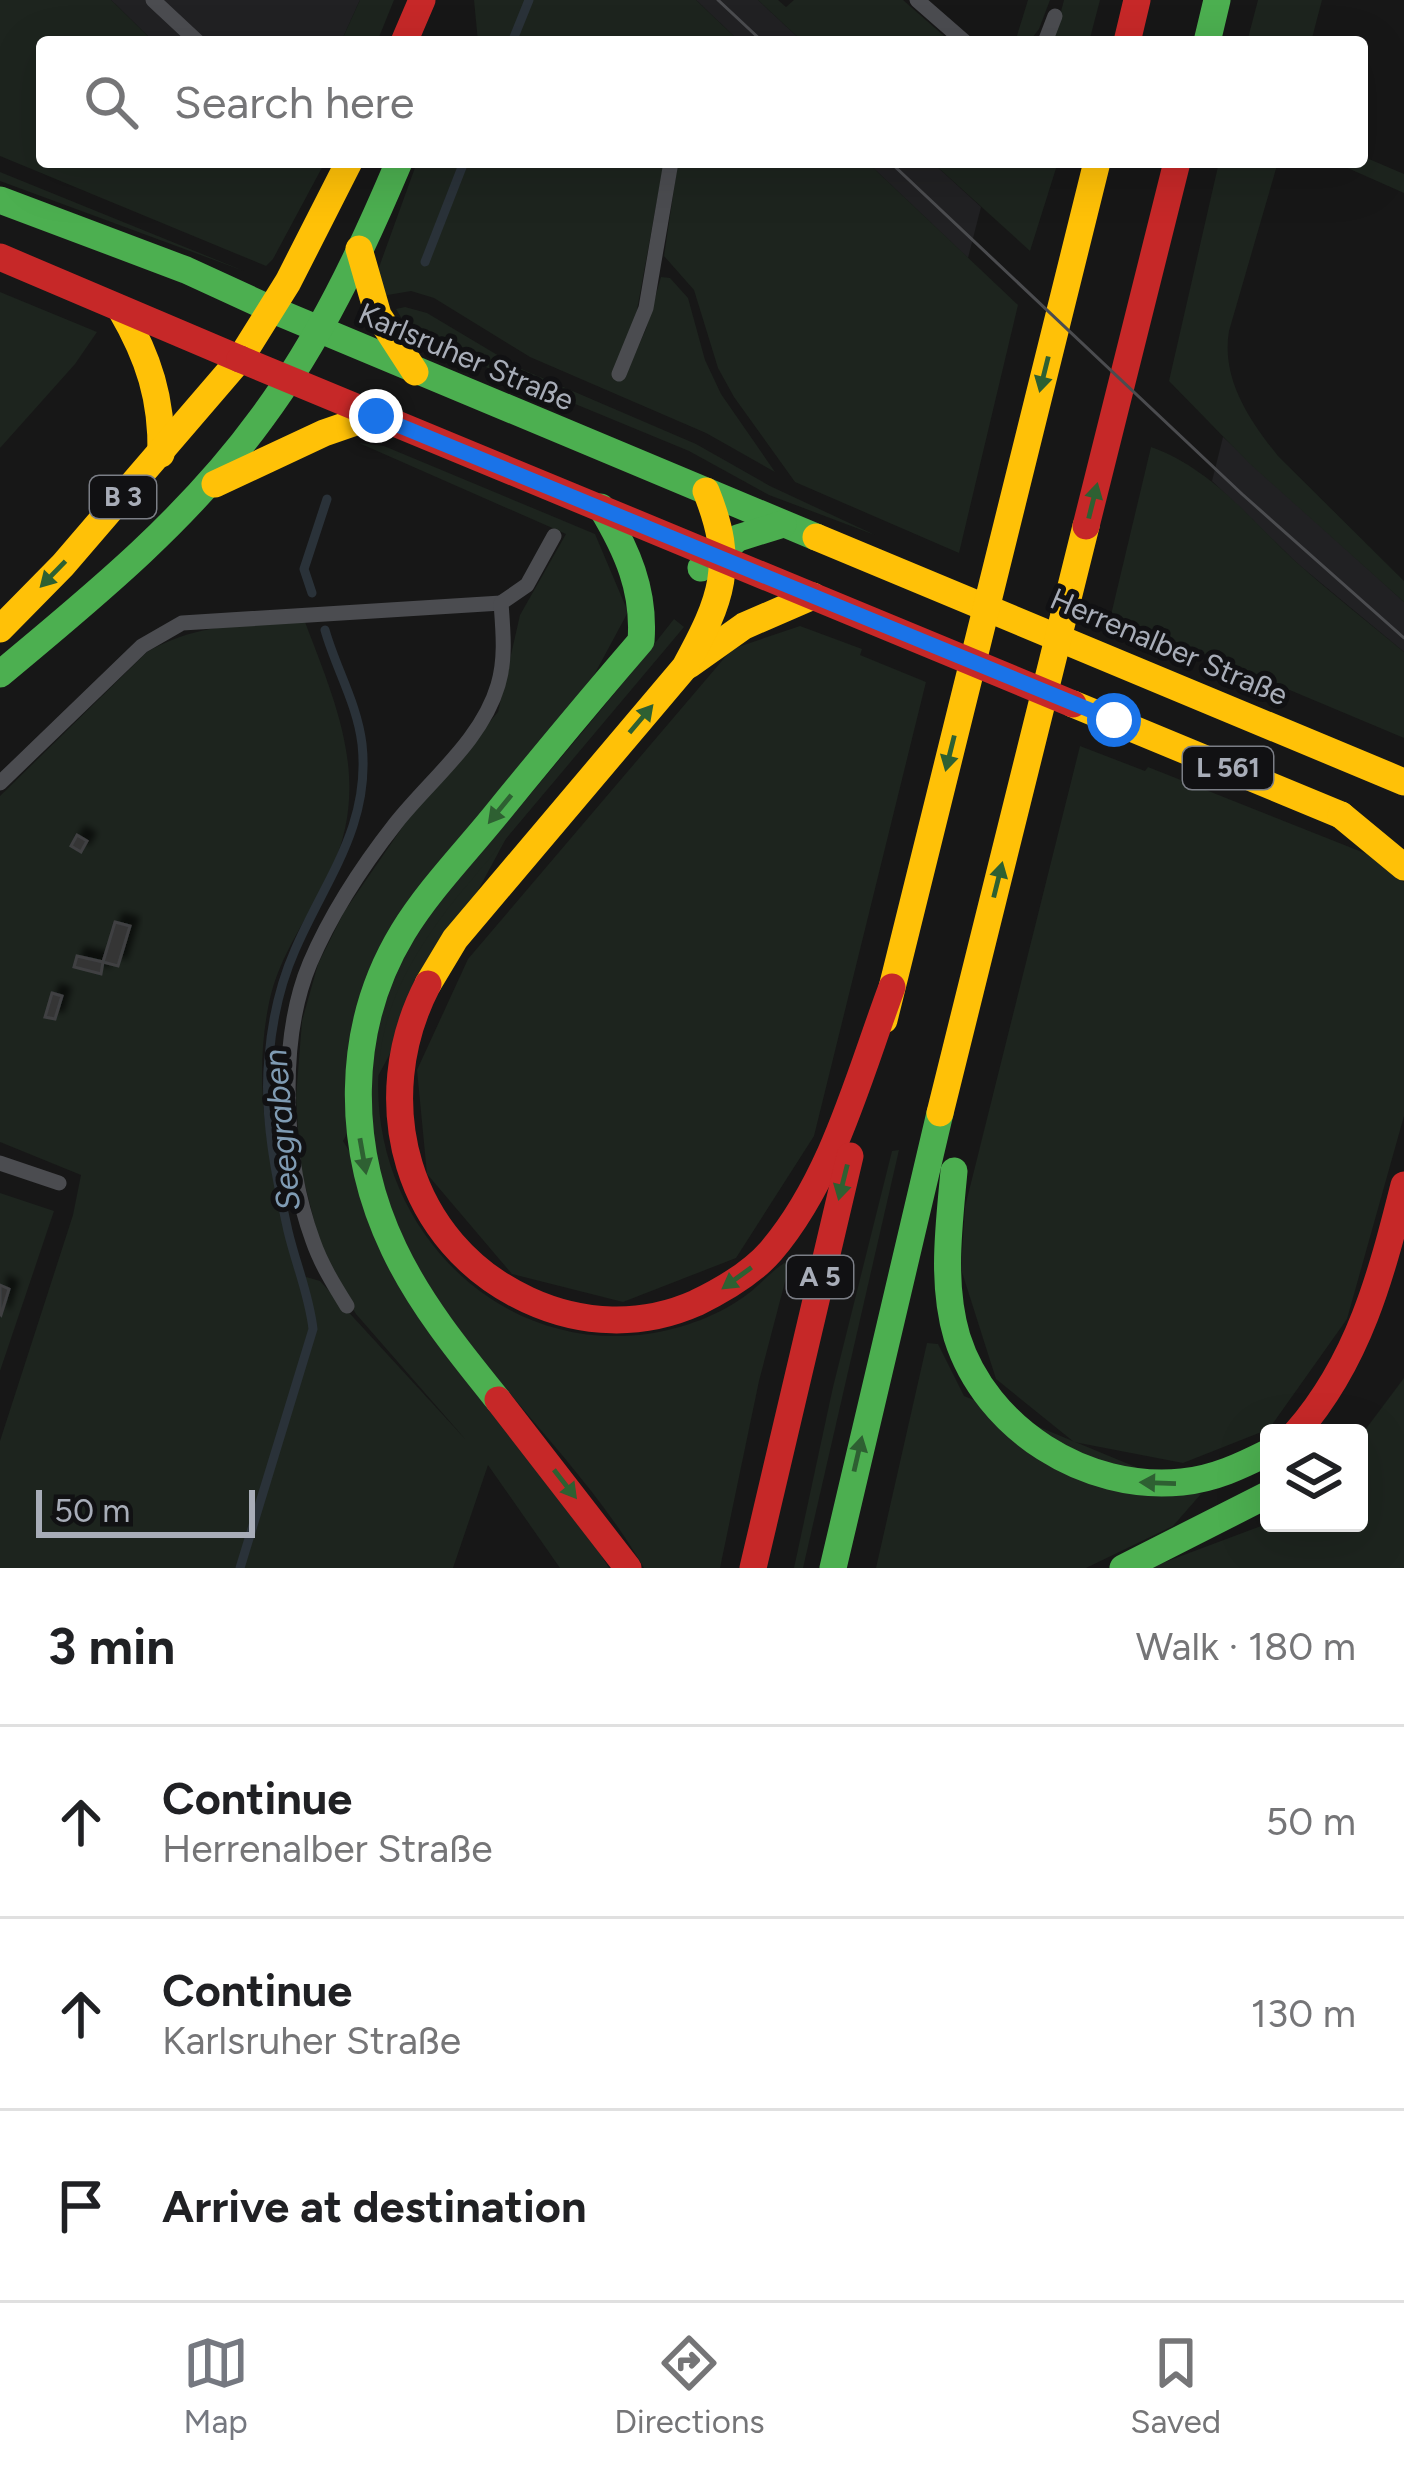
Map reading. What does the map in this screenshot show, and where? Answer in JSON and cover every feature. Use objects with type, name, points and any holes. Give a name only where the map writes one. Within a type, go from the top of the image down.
[{"type":"main road","points":[[407,36],[422,0]]},
{"type":"main road","points":[[1128,36],[1137,0]]},
{"type":"main road","points":[[1208,36],[1217,0]]},
{"type":"main road","name":"B 3","points":[[0,629],[161,454],[240,359],[273,310],[346,168]]},
{"type":"main road","name":"B 3","points":[[0,674],[87,602],[202,489],[260,422],[317,330],[396,168]]},
{"type":"main road","name":"A 5","points":[[754,1568],[809,1319],[1096,168]]},
{"type":"main road","name":"A 5","points":[[832,1568],[1176,168]]},
{"type":"main road","name":"Karlsruher Straße","points":[[0,200],[186,270],[415,372],[907,574]]},
{"type":"main road","points":[[359,249],[380,324],[415,372]]},
{"type":"main road","points":[[0,256],[240,359]]},
{"type":"main road","name":"B 3","points":[[121,310],[142,344],[161,397],[161,454]]},
{"type":"main road","name":"L 561","points":[[240,359],[601,507],[722,551],[813,596],[1404,839]]},
{"type":"main road","points":[[202,489],[376,416]]},
{"type":"main road","points":[[706,491],[722,551],[712,617],[685,667],[455,939],[415,1009],[402,1054],[400,1119],[411,1178],[439,1235],[518,1299],[590,1319],[632,1320],[669,1314],[712,1296],[770,1251],[812,1190],[892,987]]},
{"type":"main road","points":[[601,507],[634,569],[644,617],[641,641]]},
{"type":"main road","points":[[689,582],[752,530],[783,524]]},
{"type":"main road","name":"Herrenalber Straße","points":[[907,574],[1404,782]]},
{"type":"main road","points":[[685,667],[744,626],[813,596]]},
{"type":"main road","points":[[628,1568],[445,1330],[396,1258],[371,1196],[355,1092],[364,1022],[377,984],[415,914],[665,611]]},
{"type":"main road","points":[[1341,815],[1404,867]]},
{"type":"main road","points":[[970,993],[948,1244],[948,1297],[959,1345],[977,1382],[999,1414],[1025,1436],[1097,1474],[1141,1483],[1181,1484],[1223,1474],[1260,1457]]},
{"type":"main road","points":[[1304,1424],[1330,1395],[1354,1351],[1377,1290],[1404,1185]]},
{"type":"main road","points":[[1123,1568],[1260,1499]]},
{"type":"lane","points":[[153,0],[192,36]]},
{"type":"lane","points":[[917,0],[958,36]]},
{"type":"lane","points":[[1047,36],[1054,16]]},
{"type":"lane","points":[[620,374],[646,308],[669,168]]},
{"type":"lane","points":[[0,783],[142,646],[182,622],[501,603],[527,585],[554,536]]},
{"type":"lane","points":[[347,1306],[313,1243],[295,1174],[290,1079],[298,1002],[310,965],[355,882],[395,825],[482,721],[500,682],[501,603]]},
{"type":"lane","points":[[0,1162],[59,1183]]},
{"type":"shaded area","points":[[0,0],[111,0],[148,36],[36,36],[36,168],[322,168],[266,266],[0,156]]},
{"type":"shaded area","points":[[111,0],[360,0],[344,36],[148,36]]},
{"type":"shaded area","points":[[360,0],[394,0],[379,36],[344,36]]},
{"type":"shaded area","points":[[474,0],[696,0],[734,36],[477,36]]},
{"type":"shaded area","points":[[696,0],[758,0],[797,36],[734,36]]},
{"type":"shaded area","points":[[758,0],[778,0],[786,7],[794,0],[903,0],[944,36],[797,36]]},
{"type":"shaded area","points":[[1028,0],[1050,0],[1034,36],[1017,36]]},
{"type":"shaded area","points":[[1064,0],[1100,0],[1091,36],[1055,36]]},
{"type":"shaded area","points":[[1258,0],[1322,0],[1313,36],[1249,36]]},
{"type":"shaded area","points":[[1368,159],[1404,174],[1404,193],[1348,168],[1368,168]]},
{"type":"shaded area","points":[[415,168],[663,168],[625,376],[646,329],[661,277],[670,278],[688,298],[705,360],[721,394],[775,472],[706,433],[530,357],[434,298],[411,291],[382,296],[378,270]]},
{"type":"shaded area","points":[[677,168],[873,168],[1018,305],[959,553],[795,482],[734,397],[718,368],[694,290],[664,256]]},
{"type":"shaded area","points":[[873,168],[939,168],[981,207],[968,258]]},
{"type":"shaded area","points":[[939,168],[1056,168],[1030,251]]},
{"type":"shaded area","points":[[1218,168],[1276,168],[1229,331],[1233,382],[1278,456],[1404,581],[1404,602],[1249,463],[1169,381]]},
{"type":"shaded area","points":[[0,172],[244,271],[0,181]]},
{"type":"shaded area","points":[[0,292],[97,332],[75,364],[0,448]]},
{"type":"shaded area","points":[[396,309],[427,313],[519,368],[696,444],[770,486],[875,535],[769,495],[689,451],[425,342],[411,334]]},
{"type":"shaded area","points":[[1223,437],[1404,602],[1404,652],[1298,564],[1212,481]]},
{"type":"shaded area","points":[[359,443],[384,446],[595,534],[628,612],[343,1141],[609,1568],[560,1568],[488,1465],[453,1568],[0,1568],[0,1441],[73,1215],[81,1175],[0,1142],[0,796],[147,652],[185,635],[224,627],[305,622],[328,683],[345,744],[349,806],[331,870],[288,951],[269,1003],[262,1072],[273,1173],[296,1274],[320,1281],[466,1440],[356,1314],[320,1244],[300,1165],[296,1097],[302,1021],[318,964],[344,912],[408,819],[498,712],[520,615],[566,534]]},
{"type":"shaded area","points":[[1151,447],[1211,482],[1296,562],[1404,652],[1404,738],[1111,615]]},
{"type":"shaded area","points":[[674,619],[684,627],[457,897],[421,947],[387,1022],[379,1101],[388,1158],[410,1211],[442,1256],[483,1293],[532,1320],[587,1334],[674,1329],[726,1308],[791,1259],[759,1381],[720,1568],[644,1568],[595,1496],[457,1328],[409,1250],[391,1206],[372,1117],[371,1072],[378,1027],[415,939],[452,886]]},
{"type":"shaded area","points":[[800,626],[862,649],[860,655],[926,682],[814,1136],[736,1258],[623,1302],[512,1274],[427,1174],[417,1070],[468,959],[732,649]]},
{"type":"shaded area","points":[[1080,746],[1145,771],[1148,767],[1367,854],[1404,882],[1404,1116],[1347,1319],[1273,1424],[1260,1424],[1260,1433],[1183,1463],[1074,1442],[996,1379],[961,1269],[965,1207]]},
{"type":"shaded area","points":[[899,1150],[803,1568],[794,1568],[892,1151]]},
{"type":"shaded area","points":[[0,1193],[54,1211],[0,1371]]},
{"type":"shaded area","points":[[927,1343],[938,1344],[964,1396],[1201,1494],[1173,1526],[1086,1568],[876,1568]]},
{"type":"shaded area","points":[[1404,1378],[1404,1568],[1149,1568],[1260,1526],[1260,1532],[1368,1532],[1368,1426]]},
{"type":"building","points":[[77,835],[87,841],[81,852],[71,846]]},
{"type":"building","points":[[115,922],[130,926],[118,966],[103,962]]},
{"type":"building","points":[[77,956],[103,962],[101,974],[74,967]]},
{"type":"building","points":[[52,993],[62,996],[55,1019],[45,1017]]},
{"type":"building","points":[[0,1285],[9,1289],[1,1315],[0,1314]]},
{"type":"waterway","name":"Seegraben","points":[[514,36],[529,0]]},
{"type":"waterway","name":"Seegraben","points":[[425,262],[462,168]]},
{"type":"waterway","name":"Seegraben","points":[[312,593],[304,569],[327,499]]},
{"type":"waterway","name":"Seegraben","points":[[240,1568],[313,1329],[275,1167],[268,1078],[272,1030],[285,976],[343,852],[360,801],[359,729],[325,630]]},
{"type":"tram line","points":[[718,0],[757,36]]},
{"type":"tram line","points":[[896,168],[1242,494],[1404,638]]},
{"type":"traffic: fast","points":[[1208,36],[1217,0]]},
{"type":"traffic: fast","points":[[0,674],[139,554],[233,455],[320,327],[396,168]]},
{"type":"traffic: fast","points":[[0,200],[186,270],[273,310]]},
{"type":"traffic: fast","points":[[273,310],[816,537]]},
{"type":"traffic: fast","points":[[498,1400],[416,1289],[378,1211],[360,1130],[362,1049],[384,969],[413,917],[641,641],[632,571],[601,507]]},
{"type":"traffic: fast","points":[[701,568],[738,538],[783,524]]},
{"type":"traffic: fast","points":[[833,1568],[940,1113]]},
{"type":"traffic: fast","points":[[954,1171],[948,1254],[952,1317],[971,1370],[1016,1426],[1076,1465],[1146,1482],[1205,1478],[1260,1456]]},
{"type":"traffic: fast","points":[[1123,1568],[1260,1499]]},
{"type":"traffic: slow","points":[[0,629],[63,565],[240,359],[288,282],[346,168]]},
{"type":"traffic: slow","points":[[884,1020],[1096,168]]},
{"type":"traffic: slow","points":[[359,249],[378,315],[415,372]]},
{"type":"traffic: slow","points":[[121,310],[152,379],[161,454]]},
{"type":"traffic: slow","points":[[215,484],[324,433],[376,415]]},
{"type":"traffic: slow","points":[[428,984],[455,939],[685,667],[721,581],[721,540],[706,491]]},
{"type":"traffic: slow","points":[[940,1113],[1086,526]]},
{"type":"traffic: slow","points":[[816,537],[1404,782]]},
{"type":"traffic: slow","points":[[689,665],[744,626],[813,596]]},
{"type":"traffic: slow","points":[[1073,704],[1341,815]]},
{"type":"traffic: slow","points":[[1341,815],[1404,867]]},
{"type":"traffic: jam","points":[[407,36],[422,0]]},
{"type":"traffic: jam","points":[[1128,36],[1137,0]]},
{"type":"traffic: jam","points":[[1086,526],[1176,168]]},
{"type":"traffic: jam","points":[[0,257],[240,359]]},
{"type":"traffic: jam","points":[[240,359],[1073,704]]},
{"type":"traffic: jam","points":[[428,984],[410,1029],[401,1075],[401,1121],[409,1165],[427,1206],[452,1243],[486,1275],[549,1308],[612,1320],[655,1316],[696,1303],[736,1281],[771,1251],[828,1159],[892,987]]},
{"type":"traffic: jam","points":[[753,1568],[850,1156]]},
{"type":"traffic: jam","points":[[1303,1424],[1352,1347],[1404,1185]]},
{"type":"traffic: jam","points":[[498,1400],[628,1568]]},
{"type":"route","points":[[376,416],[1114,720]]}]
